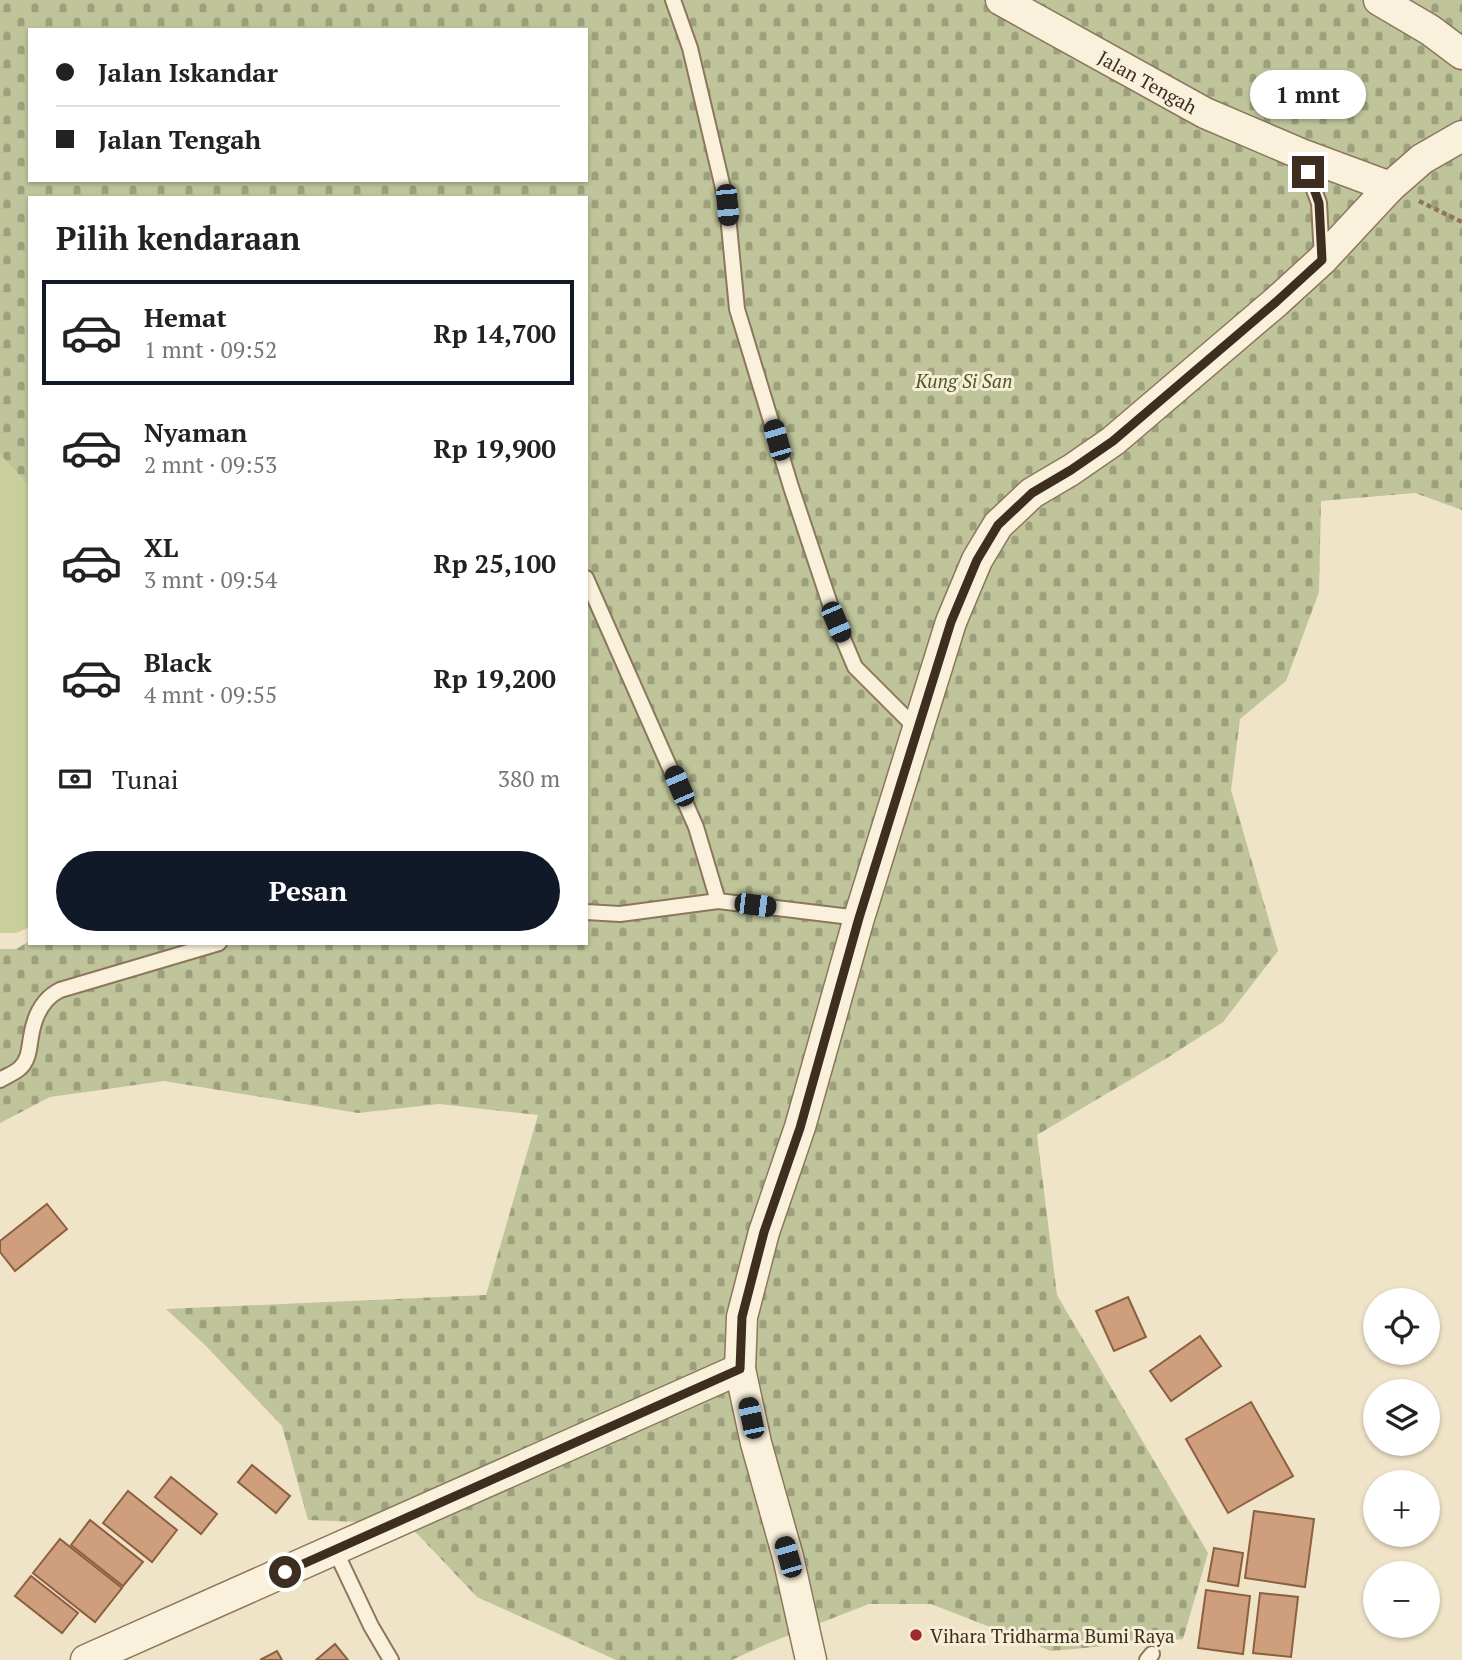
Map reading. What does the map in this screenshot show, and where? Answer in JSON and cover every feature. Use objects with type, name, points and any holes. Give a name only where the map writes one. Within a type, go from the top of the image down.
[{"type":"street","name":"Jalan Tengah","points":[[1001,0],[1205,113],[1301,154],[1390,187]]},
{"type":"street","points":[[1379,0],[1430,30],[1462,54]]},
{"type":"street","points":[[811,1660],[740,1369],[742,1317],[764,1232],[800,1128],[859,918],[951,622],[977,560],[998,525],[1032,493],[1113,441],[1276,302],[1322,260],[1390,187],[1422,159],[1462,136]]},
{"type":"street","points":[[86,1660],[740,1369]]},
{"type":"lane","points":[[673,0],[690,48],[727,205],[737,309],[791,487],[836,622],[855,667],[918,730]]},
{"type":"lane","points":[[1301,154],[1319,203],[1322,260]]},
{"type":"lane","points":[[588,583],[696,827],[718,901]]},
{"type":"lane","points":[[588,912],[620,914],[718,901],[859,918]]},
{"type":"lane","points":[[0,1080],[21,1068],[30,1052],[31,1035],[41,1005],[49,996],[60,990],[212,945]]},
{"type":"lane","points":[[335,1550],[371,1626],[391,1660]]},
{"type":"path","points":[[1390,187],[1462,222]]},
{"type":"green space","name":"Kung Si San","points":[[0,0],[1462,0],[1462,510],[1415,493],[1321,501],[1319,592],[1286,681],[1240,719],[1231,790],[1278,951],[1223,1022],[1037,1135],[1057,1295],[1208,1553],[1183,1639],[1051,1651],[931,1604],[869,1604],[732,1660],[616,1660],[477,1597],[408,1524],[308,1520],[282,1426],[206,1346],[166,1309],[486,1295],[538,1115],[439,1104],[358,1113],[164,1081],[50,1097],[0,1123],[0,949],[16,949],[28,942],[28,945],[588,945],[588,196],[28,196],[28,486],[0,454]]},
{"type":"green space","points":[[0,454],[28,486],[28,928],[16,933],[0,933]]},
{"type":"building","points":[[47,1204],[67,1229],[15,1271],[0,1252],[0,1241]]},
{"type":"building","points":[[1128,1297],[1146,1337],[1114,1351],[1096,1311]]},
{"type":"building","points":[[1200,1336],[1221,1366],[1171,1401],[1150,1371]]},
{"type":"building","points":[[1251,1402],[1293,1476],[1228,1513],[1186,1439]]},
{"type":"building","points":[[252,1465],[290,1496],[276,1513],[238,1482]]},
{"type":"building","points":[[171,1477],[217,1514],[201,1534],[155,1497]]},
{"type":"building","points":[[128,1491],[177,1530],[152,1562],[103,1523]]},
{"type":"building","points":[[1254,1511],[1314,1519],[1305,1587],[1245,1578]]},
{"type":"building","points":[[90,1520],[143,1562],[123,1586],[71,1545]]},
{"type":"building","points":[[60,1539],[122,1588],[95,1622],[33,1573]]},
{"type":"building","points":[[1214,1548],[1243,1553],[1238,1586],[1208,1581]]},
{"type":"building","points":[[31,1576],[78,1613],[62,1633],[15,1596]]},
{"type":"building","points":[[1206,1590],[1250,1596],[1243,1654],[1198,1648]]},
{"type":"building","points":[[1260,1593],[1298,1597],[1291,1657],[1253,1653]]},
{"type":"building","points":[[335,1644],[348,1660],[316,1660]]},
{"type":"building","points":[[277,1651],[282,1660],[260,1660]]},
{"type":"place","name":"Vihara Tridharma Bumi Raya","points":[[916,1635]]},
{"type":"route","points":[[285,1572],[740,1369],[742,1317],[764,1232],[800,1128],[859,918],[951,622],[977,560],[998,525],[1032,493],[1113,441],[1322,260],[1319,203],[1308,172]]}]
